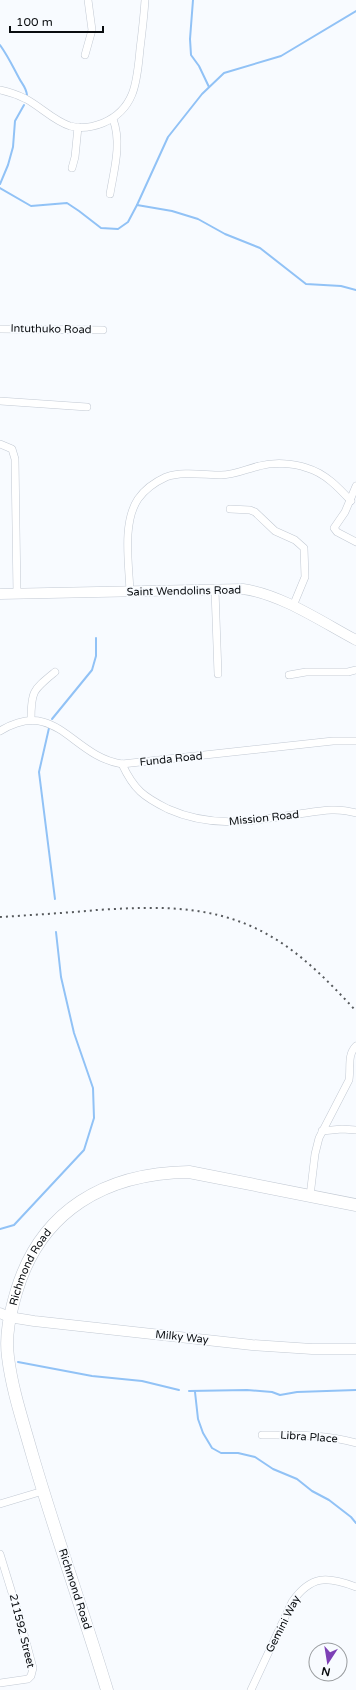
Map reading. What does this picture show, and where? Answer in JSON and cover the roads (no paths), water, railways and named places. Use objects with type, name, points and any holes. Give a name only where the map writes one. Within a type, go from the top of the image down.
[{"type":"highway","name":"Richmond Road","points":[[107,1690],[43,1491],[16,1397],[8,1355],[5,1315],[27,1263],[46,1232],[73,1206],[98,1191],[117,1183],[165,1172],[189,1172],[213,1176],[356,1205]]},
{"type":"highway","points":[[0,1328],[8,1355]]},
{"type":"street","points":[[85,55],[92,30],[88,0]]},
{"type":"street","points":[[0,90],[26,99],[60,121],[78,127],[97,126],[113,119],[128,104],[136,85],[145,0]]},
{"type":"street","points":[[110,194],[118,141],[117,129],[113,119]]},
{"type":"street","points":[[72,168],[75,157],[78,127]]},
{"type":"street","name":"Intuthuko Road","points":[[0,329],[103,330]]},
{"type":"street","points":[[0,400],[87,407]]},
{"type":"street","points":[[0,444],[12,449],[15,459],[17,594]]},
{"type":"street","points":[[130,592],[129,522],[133,510],[146,490],[153,484],[174,475],[221,475],[241,472],[268,464],[292,465],[308,468],[330,481],[351,501]]},
{"type":"street","points":[[356,486],[351,501],[334,528],[337,532],[356,542]]},
{"type":"street","points":[[230,509],[250,510],[255,512],[275,531],[295,540],[304,548],[305,577],[293,606]]},
{"type":"street","name":"Saint Wendolins Road","points":[[0,594],[243,589],[256,591],[293,606],[356,640]]},
{"type":"street","points":[[215,590],[218,674]]},
{"type":"street","points":[[289,675],[306,672],[348,672],[356,670]]},
{"type":"street","points":[[31,720],[32,702],[37,688],[43,681],[55,672]]},
{"type":"street","name":"Funda Road","points":[[0,731],[20,722],[31,720],[49,723],[57,727],[94,755],[103,760],[122,764],[333,741],[356,741]]},
{"type":"street","name":"Mission Road","points":[[122,764],[129,780],[145,797],[174,811],[194,818],[209,821],[247,822],[329,809],[343,809],[356,813]]},
{"type":"street","points":[[310,1196],[314,1154],[322,1131],[349,1080],[351,1070],[350,1057],[356,1046]]},
{"type":"street","points":[[322,1131],[342,1129],[356,1130]]},
{"type":"street","name":"Milky Way","points":[[5,1315],[252,1345],[312,1349],[356,1348]]},
{"type":"street","name":"Libra Place","points":[[262,1435],[299,1435],[356,1443]]},
{"type":"street","points":[[0,1504],[43,1491]]},
{"type":"street","name":"211592 Street","points":[[0,1554],[32,1660],[32,1672],[28,1678],[0,1683]]},
{"type":"street","name":"Gemini Way","points":[[251,1690],[292,1602],[300,1591],[307,1585],[317,1580],[329,1579],[356,1587]]},
{"type":"waterway","points":[[193,0],[190,39],[191,55],[199,66],[209,87]]},
{"type":"waterway","points":[[137,205],[168,137],[202,94],[224,73],[281,56],[356,11]]},
{"type":"waterway","points":[[0,45],[25,88],[27,95]]},
{"type":"waterway","points":[[0,184],[8,165],[13,147],[15,121],[24,105]]},
{"type":"waterway","points":[[0,188],[31,206],[67,203],[101,228],[118,229],[128,222],[137,205],[172,211],[198,219],[225,234],[260,248],[306,284],[341,286],[356,290]]},
{"type":"waterway","points":[[52,719],[92,670],[96,656],[96,638]]},
{"type":"waterway","points":[[49,728],[39,772],[55,899]]},
{"type":"waterway","points":[[0,1229],[14,1225],[84,1150],[94,1118],[93,1088],[74,1033],[61,977],[56,932]]},
{"type":"waterway","points":[[18,1362],[92,1376],[142,1381],[179,1390]]},
{"type":"waterway","points":[[189,1391],[247,1390],[272,1392],[280,1395],[297,1392],[356,1390]]},
{"type":"waterway","points":[[195,1392],[198,1419],[203,1433],[212,1448],[221,1453],[238,1453],[255,1457],[273,1469],[297,1479],[312,1491],[329,1500],[351,1517],[356,1523]]},
{"type":"railway","points":[[0,917],[144,908],[190,910],[212,914],[256,928],[288,947],[319,973],[356,1011]]}]
